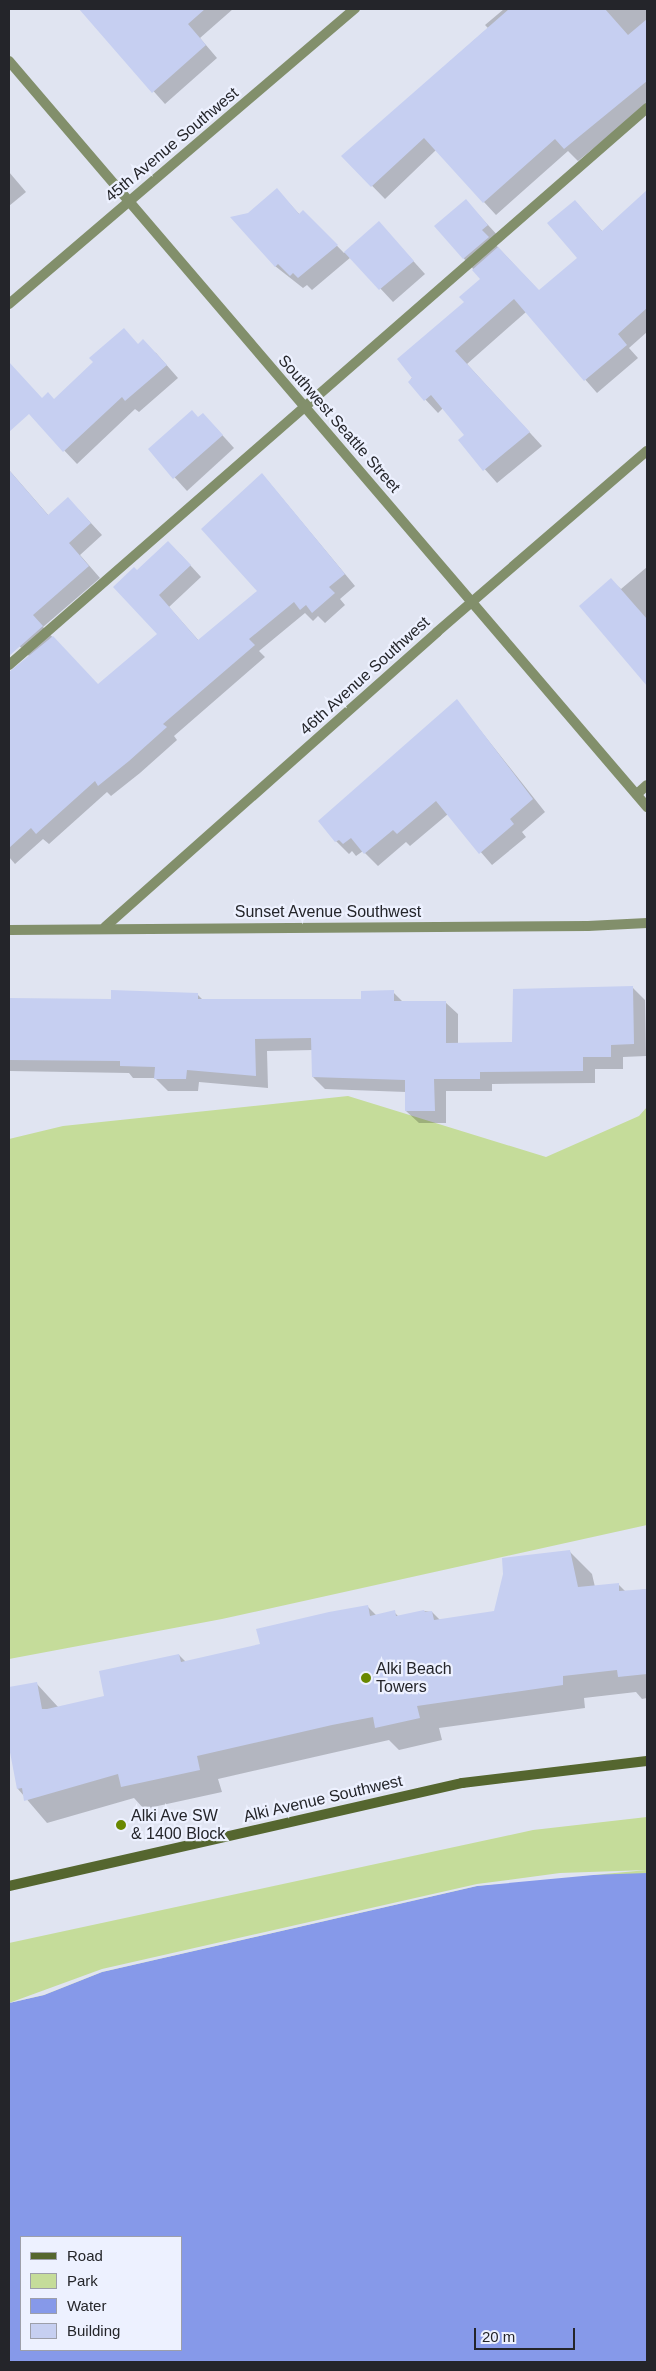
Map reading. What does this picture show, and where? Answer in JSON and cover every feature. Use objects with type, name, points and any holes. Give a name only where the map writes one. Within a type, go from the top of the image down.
[{"type":"main road","name":"Alki Avenue Southwest","points":[[9,1886],[462,1783],[647,1761]]},
{"type":"street","name":"45th Avenue Southwest","points":[[9,304],[355,9]]},
{"type":"street","name":"Southwest Seattle Street","points":[[9,62],[647,807]]},
{"type":"street","points":[[9,665],[647,108]]},
{"type":"street","name":"46th Avenue Southwest","points":[[105,928],[471,602],[647,451]]},
{"type":"street","points":[[636,794],[647,785]]},
{"type":"street","name":"Sunset Avenue Southwest","points":[[9,930],[578,926],[647,922]]},
{"type":"green space","points":[[348,1096],[546,1157],[639,1116],[647,1107],[647,1525],[222,1619],[9,1659],[9,1139],[63,1126]]},
{"type":"green space","points":[[647,1817],[647,1873],[9,2003],[9,1943],[533,1830]]},
{"type":"water","points":[[647,1873],[647,2362],[9,2362],[9,2003],[44,1995],[102,1972],[477,1886],[560,1876]]},
{"type":"pier","points":[[647,1870],[477,1886],[102,1972],[44,1995],[9,2003],[102,1969],[477,1884],[560,1873]]},
{"type":"building","points":[[79,9],[205,9],[188,24],[206,45],[152,93]]},
{"type":"building","points":[[509,9],[605,9],[628,35],[647,19],[647,81],[564,149],[555,139],[483,203],[424,138],[371,187],[341,156]]},
{"type":"building","points":[[277,188],[299,214],[303,210],[338,245],[298,278],[293,273],[290,276],[278,264],[275,267],[230,217],[248,213]]},
{"type":"building","points":[[647,190],[647,308],[618,334],[627,345],[584,381],[514,299],[455,351],[530,432],[483,471],[458,440],[464,435],[431,395],[424,401],[408,382],[412,378],[397,359],[464,302],[459,297],[480,279],[472,270],[498,247],[539,290],[577,258],[547,223],[575,200],[602,231]]},
{"type":"building","points":[[466,199],[488,225],[482,230],[489,237],[463,259],[434,226]]},
{"type":"building","points":[[379,221],[414,261],[379,290],[344,252]]},
{"type":"building","points":[[124,328],[138,344],[143,339],[167,365],[125,401],[122,397],[63,452],[29,414],[9,432],[9,362],[42,398],[48,392],[54,399],[93,362],[89,358]]},
{"type":"building","points":[[192,410],[198,417],[203,413],[223,435],[173,479],[148,449]]},
{"type":"building","points":[[9,470],[48,515],[68,497],[91,523],[69,543],[89,566],[33,615],[43,626],[9,656]]},
{"type":"building","points":[[262,473],[345,574],[329,587],[335,593],[312,613],[306,605],[300,610],[294,602],[249,639],[255,645],[163,724],[167,727],[129,761],[98,786],[95,781],[36,834],[31,828],[9,848],[9,672],[53,636],[98,684],[157,634],[113,587],[134,567],[137,570],[168,541],[191,565],[159,595],[198,640],[257,591],[201,529]]},
{"type":"building","points":[[611,578],[647,619],[647,686],[579,606]]},
{"type":"building","points":[[457,699],[533,799],[510,819],[514,824],[479,854],[436,801],[397,834],[393,830],[364,854],[351,838],[343,844],[339,840],[335,842],[318,821]]},
{"type":"building","points":[[633,986],[634,1044],[611,1045],[611,1057],[583,1057],[583,1071],[480,1072],[480,1079],[434,1079],[435,1111],[405,1111],[405,1080],[312,1077],[311,1038],[255,1039],[256,1076],[187,1070],[186,1079],[154,1079],[155,1067],[120,1066],[120,1061],[9,1060],[9,998],[111,999],[111,990],[198,993],[198,999],[361,999],[361,991],[394,990],[394,1001],[446,1001],[446,1043],[512,1042],[513,989]]},
{"type":"building","points":[[570,1550],[578,1587],[619,1583],[619,1591],[647,1589],[647,1674],[618,1677],[617,1670],[563,1676],[563,1685],[417,1706],[420,1718],[375,1728],[373,1717],[197,1756],[200,1770],[121,1787],[118,1774],[24,1801],[22,1788],[17,1789],[9,1747],[9,1687],[37,1682],[42,1709],[47,1709],[104,1696],[99,1671],[179,1654],[181,1662],[260,1644],[256,1629],[329,1612],[368,1605],[370,1616],[395,1610],[396,1616],[424,1610],[425,1612],[432,1611],[434,1620],[494,1611],[503,1574],[502,1558]]},
{"type":"place","name":"Alki Beach Towers","points":[[366,1678]]},
{"type":"place","name":"Alki Ave SW & 1400 Block","points":[[121,1825]]}]
